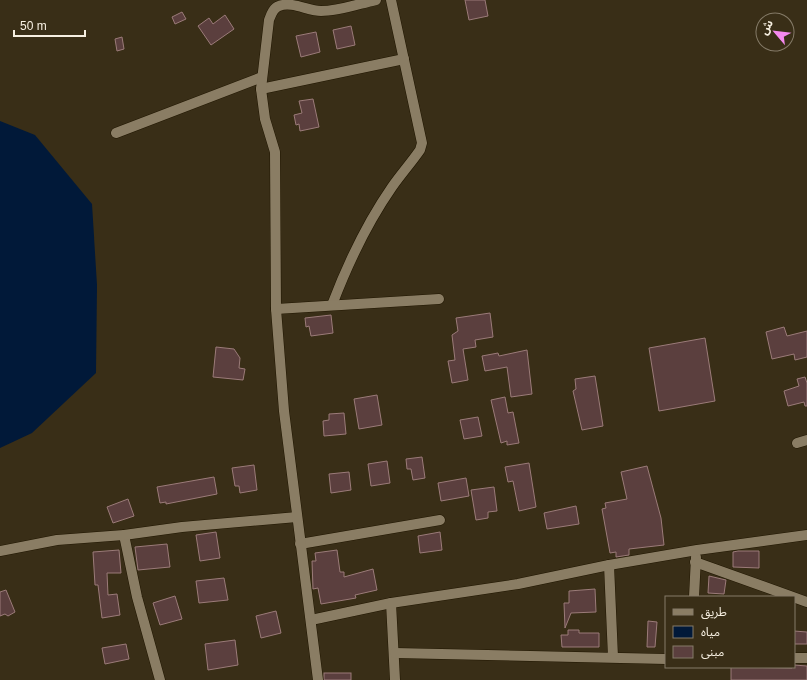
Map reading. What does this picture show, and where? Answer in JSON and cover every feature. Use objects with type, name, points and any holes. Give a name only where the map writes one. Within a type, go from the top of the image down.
[{"type":"street","points":[[318,680],[284,411],[276,309],[275,152],[265,119],[261,89],[262,76],[269,20],[272,11],[277,6],[286,4],[309,10],[331,11],[376,0]]},
{"type":"street","points":[[332,305],[344,274],[366,228],[392,187],[420,150],[421,133],[391,0]]},
{"type":"street","points":[[261,89],[404,59]]},
{"type":"street","points":[[116,133],[262,76]]},
{"type":"street","points":[[276,309],[439,299]]},
{"type":"street","points":[[0,551],[57,540],[124,535],[182,527],[297,518]]},
{"type":"street","points":[[300,544],[440,520]]},
{"type":"street","points":[[124,535],[137,597],[160,680]]},
{"type":"street","points":[[311,620],[391,604],[518,584],[609,565],[697,550],[807,535]]},
{"type":"street","points":[[694,596],[695,562],[697,550]]},
{"type":"street","points":[[695,562],[790,596]]},
{"type":"street","points":[[609,565],[613,657]]},
{"type":"street","points":[[795,598],[807,602]]},
{"type":"street","points":[[391,604],[395,680]]},
{"type":"street","points":[[394,653],[665,659]]},
{"type":"street","points":[[795,658],[807,658]]},
{"type":"water","points":[[0,121],[35,135],[92,204],[97,285],[96,373],[32,433],[0,448]]},
{"type":"building","points":[[465,0],[485,0],[488,16],[469,20]]},
{"type":"building","points":[[182,12],[186,19],[175,24],[172,17]]},
{"type":"building","points":[[225,15],[234,29],[211,45],[198,26],[209,18],[213,24]]},
{"type":"building","points":[[351,26],[355,45],[337,49],[333,30]]},
{"type":"building","points":[[316,32],[320,52],[301,57],[296,36]]},
{"type":"building","points":[[122,37],[124,49],[117,51],[115,39]]},
{"type":"building","points":[[313,99],[319,127],[300,131],[299,124],[296,125],[294,115],[302,113],[299,101]]},
{"type":"building","points":[[490,313],[493,337],[475,340],[476,347],[463,349],[468,380],[452,383],[448,361],[455,360],[452,335],[458,331],[456,318]]},
{"type":"building","points":[[331,315],[333,333],[311,336],[309,326],[306,327],[305,318]]},
{"type":"building","points":[[784,327],[787,336],[807,331],[807,357],[795,360],[794,354],[772,359],[766,332]]},
{"type":"building","points":[[705,338],[715,401],[659,411],[649,348]]},
{"type":"building","points":[[216,347],[234,349],[240,358],[239,368],[245,369],[243,380],[213,377]]},
{"type":"building","points":[[527,350],[532,394],[511,397],[507,367],[485,371],[482,356],[498,353],[499,356]]},
{"type":"building","points":[[595,376],[603,426],[582,430],[573,391],[576,389],[575,379]]},
{"type":"building","points":[[805,377],[807,383],[807,406],[805,406],[804,402],[788,406],[784,391],[799,386],[797,379]]},
{"type":"building","points":[[377,395],[382,425],[359,429],[354,399]]},
{"type":"building","points":[[505,397],[508,413],[513,412],[519,443],[507,445],[507,441],[501,443],[491,400]]},
{"type":"building","points":[[344,413],[346,434],[324,436],[323,421],[329,420],[329,414]]},
{"type":"building","points":[[478,417],[482,436],[464,439],[460,420]]},
{"type":"building","points":[[422,457],[425,478],[413,480],[411,469],[407,469],[406,459]]},
{"type":"building","points":[[387,461],[390,483],[371,486],[368,464]]},
{"type":"building","points":[[529,463],[536,507],[519,511],[513,481],[508,482],[505,467]]},
{"type":"building","points":[[254,465],[257,490],[240,493],[239,486],[235,486],[232,468]]},
{"type":"building","points":[[647,466],[661,518],[664,545],[629,549],[629,555],[616,557],[616,552],[610,553],[602,509],[606,508],[605,503],[627,499],[621,472]]},
{"type":"building","points":[[349,472],[351,490],[331,493],[329,474]]},
{"type":"building","points":[[214,477],[217,494],[166,504],[166,502],[160,503],[157,487]]},
{"type":"building","points":[[466,478],[469,496],[441,501],[438,483]]},
{"type":"building","points":[[494,487],[497,511],[488,512],[488,518],[476,520],[471,490]]},
{"type":"building","points":[[128,499],[134,516],[113,523],[107,507]]},
{"type":"building","points":[[576,506],[579,524],[547,529],[544,513]]},
{"type":"building","points":[[216,532],[220,558],[200,561],[196,535]]},
{"type":"building","points":[[440,532],[442,550],[420,553],[418,536]]},
{"type":"building","points":[[167,544],[170,567],[138,570],[135,547]]},
{"type":"building","points":[[119,550],[121,573],[107,573],[108,595],[117,594],[120,615],[102,618],[98,585],[95,585],[93,552]]},
{"type":"building","points":[[337,550],[340,572],[344,572],[344,577],[373,569],[377,590],[355,595],[356,598],[321,604],[318,588],[313,589],[312,561],[316,561],[315,553]]},
{"type":"building","points":[[759,551],[759,568],[733,567],[733,552]]},
{"type":"building","points":[[709,576],[726,580],[724,594],[708,593]]},
{"type":"building","points":[[224,578],[228,600],[199,603],[196,581]]},
{"type":"building","points":[[595,589],[596,612],[571,613],[565,628],[564,603],[569,603],[569,591]]},
{"type":"building","points":[[6,590],[15,612],[8,616],[5,614],[0,616],[0,592]]},
{"type":"building","points":[[175,596],[182,619],[160,625],[153,603]]},
{"type":"building","points":[[276,611],[281,633],[261,638],[256,616]]},
{"type":"building","points":[[648,621],[657,622],[655,647],[647,647]]},
{"type":"building","points":[[568,630],[579,630],[579,633],[599,633],[599,647],[562,647],[561,635],[568,635]]},
{"type":"building","points":[[795,631],[807,632],[807,644],[795,644]]},
{"type":"building","points":[[235,640],[238,665],[208,670],[205,644]]},
{"type":"building","points":[[126,644],[129,659],[105,664],[102,648]]},
{"type":"building","points":[[795,665],[807,666],[807,680],[731,680],[731,668],[795,668]]},
{"type":"building","points":[[324,673],[351,673],[351,680],[324,680]]}]
